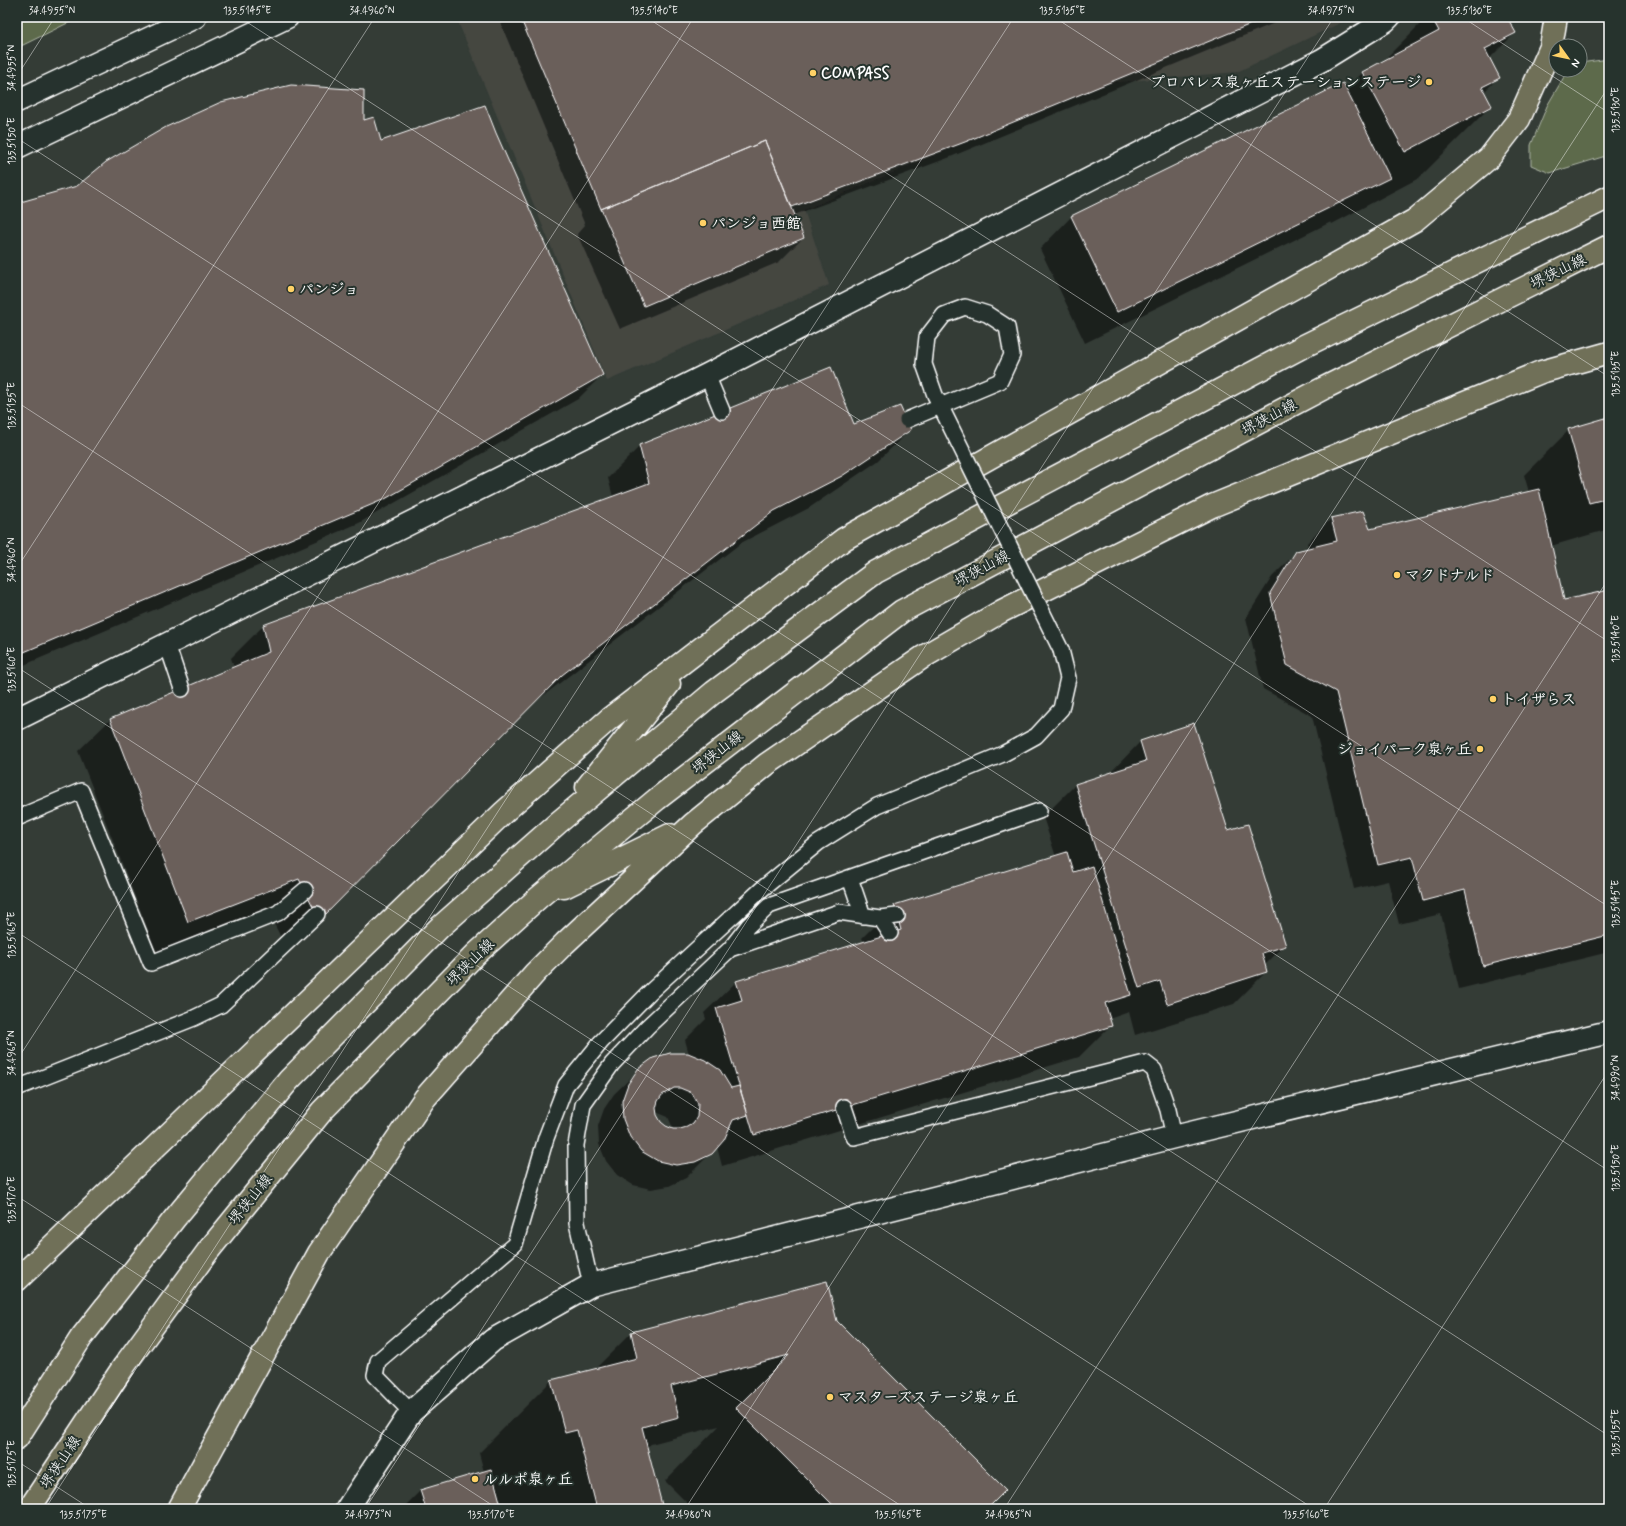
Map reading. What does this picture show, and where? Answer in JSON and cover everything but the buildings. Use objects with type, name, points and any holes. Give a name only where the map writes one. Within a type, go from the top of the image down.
[{"type":"main road","points":[[17,1280],[492,823],[609,719],[691,656],[844,540],[1415,220],[1489,158],[1519,118],[1551,47],[1556,17]]},
{"type":"main road","points":[[17,1438],[81,1338],[175,1218],[289,1080],[439,928],[559,822],[714,692],[876,572],[1304,346],[1609,197]]},
{"type":"main road","name":"堺狭山線","points":[[31,1505],[124,1366],[208,1250],[322,1111],[476,954],[537,899],[657,799],[902,611],[1324,388],[1609,246]]},
{"type":"main road","points":[[179,1509],[323,1247],[425,1098],[535,973],[565,943],[693,824],[767,764],[923,657],[1002,611],[1212,506],[1541,372],[1609,353]]},
{"type":"main road","points":[[559,822],[691,656]]},
{"type":"main road","points":[[536,783],[714,692]]},
{"type":"main road","points":[[565,943],[621,860],[657,799]]},
{"type":"main road","points":[[537,899],[621,860],[693,824]]},
{"type":"street","points":[[17,101],[194,17]]},
{"type":"street","points":[[17,147],[287,17]]},
{"type":"street","points":[[17,719],[707,375],[1322,60],[1385,22],[1389,17]]},
{"type":"street","points":[[347,1509],[412,1412],[493,1340],[591,1284],[1174,1137],[1609,1032]]},
{"type":"lane","points":[[412,1412],[375,1375],[378,1361],[514,1244],[546,1138],[566,1085],[601,1042],[650,992],[762,889],[818,843],[877,806],[1003,754],[1036,736],[1061,709],[1068,678],[1061,650],[960,444],[956,438],[942,409],[938,402],[924,364],[928,337],[944,315],[965,307],[987,314],[1006,327],[1012,355],[1000,381],[964,396],[943,405],[936,408],[907,420]]},
{"type":"lane","points":[[707,375],[722,411]]},
{"type":"lane","points":[[167,644],[182,689]]},
{"type":"lane","points":[[17,818],[81,791],[151,963],[278,913],[304,890]]},
{"type":"lane","points":[[591,1284],[577,1223],[576,1145],[583,1105],[612,1064],[647,1027],[730,949],[748,926],[770,906],[1039,811]]},
{"type":"lane","points":[[850,878],[863,916]]},
{"type":"lane","points":[[730,949],[839,912],[880,918],[897,916]]},
{"type":"lane","points":[[17,1088],[194,1018],[221,1005],[317,914]]},
{"type":"lane","points":[[880,918],[890,933]]},
{"type":"lane","points":[[844,1107],[854,1137],[1145,1063],[1154,1070],[1168,1110],[1174,1137]]},
{"type":"shaded area","points":[[456,17],[1353,17],[1237,72],[1107,83],[804,210],[829,285],[607,381]]},
{"type":"green space","points":[[17,17],[80,17],[17,48]]},
{"type":"green space","points":[[1609,59],[1609,155],[1550,173],[1531,165],[1531,145],[1547,106],[1563,78],[1588,78],[1588,62]]},
{"type":"place","name":"COMPASS","points":[[813,73]]},
{"type":"place","name":"プロパレス泉ヶ丘ステーションステージ","points":[[1429,82]]},
{"type":"place","name":"パンジョ西館","points":[[703,223]]},
{"type":"place","name":"パンジョ","points":[[291,289]]},
{"type":"place","name":"マクドナルド","points":[[1397,575]]},
{"type":"place","name":"トイザらス","points":[[1493,699]]},
{"type":"place","name":"ジョイパーク泉ヶ丘","points":[[1480,749]]},
{"type":"place","name":"マスターズステージ泉ヶ丘","points":[[830,1397]]},
{"type":"place","name":"ルルポ泉ヶ丘","points":[[475,1479]]}]
